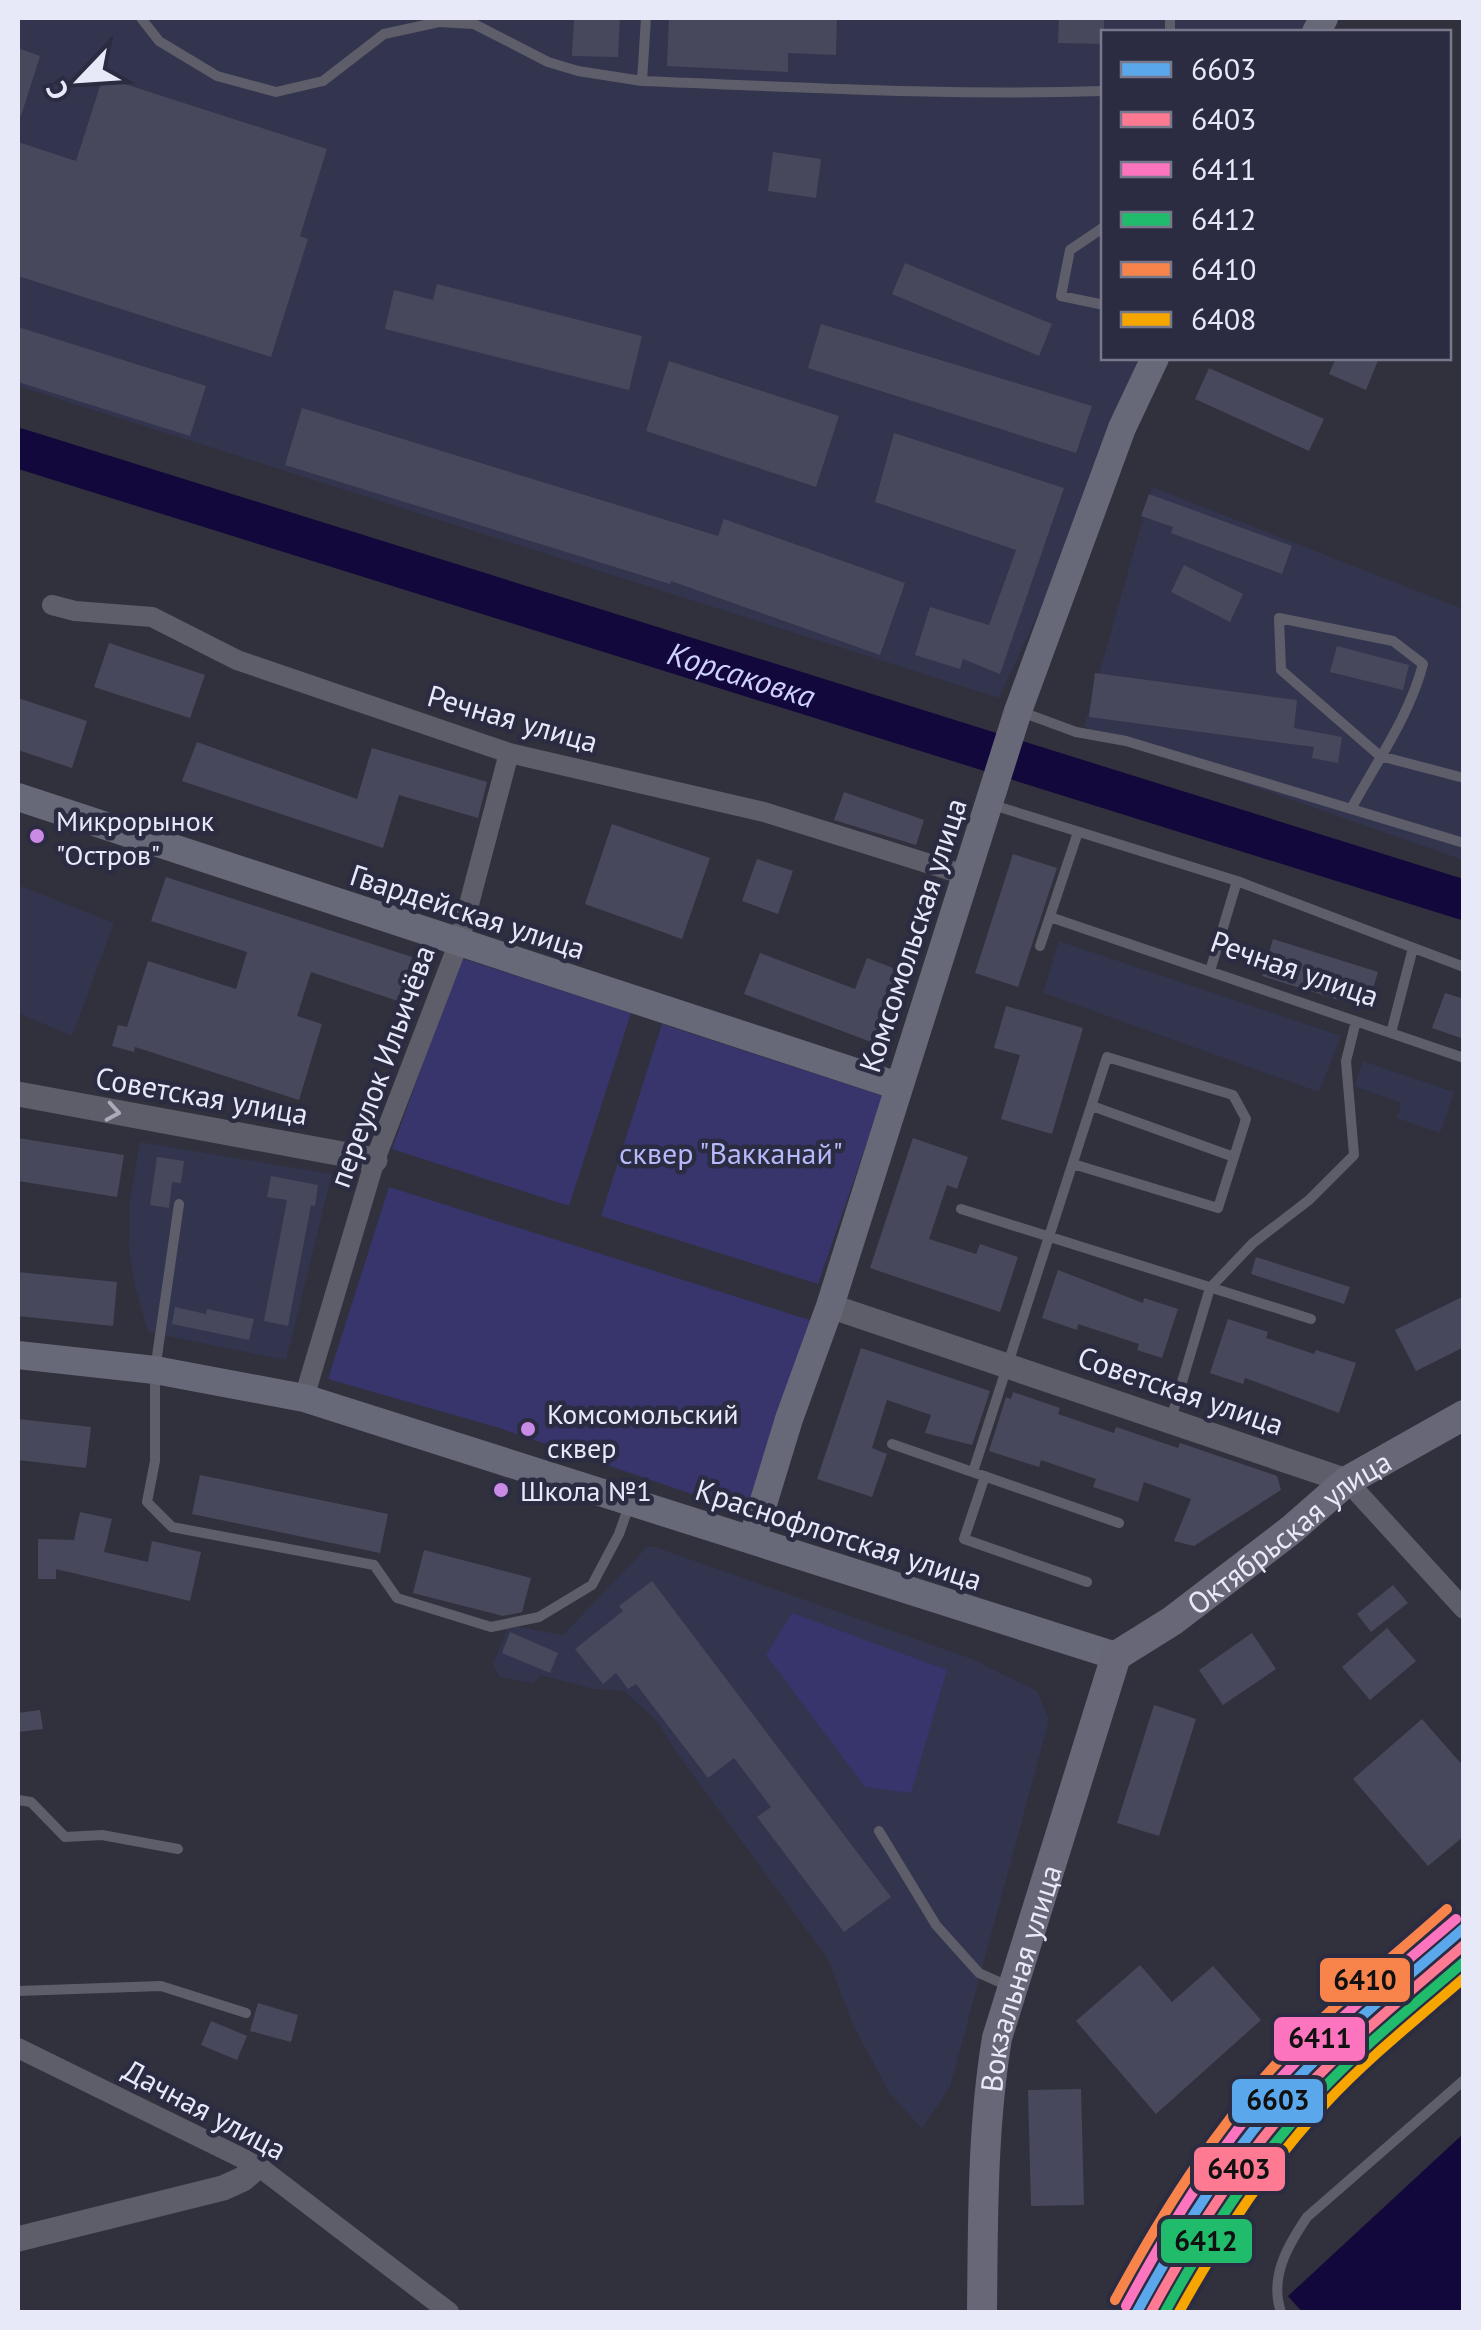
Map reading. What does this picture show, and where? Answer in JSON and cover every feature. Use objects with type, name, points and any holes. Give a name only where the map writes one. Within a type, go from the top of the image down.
[{"type":"main road","name":"Комсомольская улица","points":[[752,1540],[1015,720],[1122,428],[1154,360]]},
{"type":"main road","name":"Гвардейская улица","points":[[18,796],[898,1086]]},
{"type":"main road","name":"Краснофлотская улица","points":[[18,1355],[155,1370],[304,1398],[1116,1656]]},
{"type":"main road","name":"Октябрьская улица","points":[[1116,1656],[1172,1622],[1346,1481],[1464,1416]]},
{"type":"main road","name":"Вокзальная улица","points":[[982,2312],[982,2197],[988,2092],[997,2038],[1116,1656]]},
{"type":"street","name":"Речная улица","points":[[52,605],[75,611],[152,616],[237,660],[509,754],[764,812],[964,875]]},
{"type":"street","name":"переулок Ильичёва","points":[[304,1398],[375,1160],[458,942],[509,754]]},
{"type":"street","name":"Советская улица","points":[[18,1094],[375,1160]]},
{"type":"street","name":"Советская улица","points":[[830,1306],[1346,1481],[1464,1609]]},
{"type":"street","name":"Дачная улица","points":[[18,2048],[258,2166],[450,2312]]},
{"type":"street","points":[[18,2239],[223,2188],[244,2179],[258,2166]]},
{"type":"lane","points":[[141,18],[159,42],[218,76],[276,92],[323,81],[384,34],[439,22],[469,21],[548,62],[578,71],[642,80],[890,91],[1101,91]]},
{"type":"lane","points":[[642,80],[646,18]]},
{"type":"lane","points":[[1101,230],[1070,250],[1061,296],[1101,305]]},
{"type":"lane","points":[[1351,809],[1380,756],[1418,686],[1423,664],[1393,641],[1279,618],[1281,670],[1380,756],[1464,778]]},
{"type":"lane","points":[[1015,720],[1126,741],[1464,843]]},
{"type":"lane","points":[[992,792],[1078,832],[1237,881],[1464,968]]},
{"type":"lane","points":[[1040,946],[1078,832]]},
{"type":"lane","points":[[1210,971],[1237,881]]},
{"type":"lane","name":"Речная улица","points":[[1050,917],[1464,1058]]},
{"type":"lane","points":[[1391,1033],[1413,948]]},
{"type":"lane","points":[[1171,1420],[1210,1288],[1254,1243],[1309,1200],[1354,1155],[1346,1061],[1356,1021]]},
{"type":"lane","points":[[1073,1164],[1218,1208],[1246,1119],[1233,1094],[1107,1057],[1008,1365],[964,1539],[1087,1582]]},
{"type":"lane","points":[[1092,1106],[1234,1156]]},
{"type":"lane","points":[[179,1204],[155,1370],[154,1460],[147,1502],[172,1527],[374,1565],[397,1598],[491,1626],[539,1617],[592,1585],[619,1534],[630,1502]]},
{"type":"lane","points":[[961,1208],[1311,1319]]},
{"type":"lane","points":[[892,1444],[1119,1522]]},
{"type":"lane","points":[[18,1800],[31,1802],[64,1837],[102,1836],[178,1849]]},
{"type":"lane","points":[[878,1831],[936,1925],[980,1973],[1013,1988]]},
{"type":"lane","points":[[18,1991],[161,1986],[246,2013]]},
{"type":"lane","points":[[1280,2312],[1278,2270],[1307,2217],[1464,2080]]},
{"type":"shaded area","points":[[18,18],[1328,18],[1321,30],[1101,30],[1101,360],[1155,360],[999,698],[18,386]]},
{"type":"shaded area","points":[[1152,487],[1463,609],[1463,860],[1084,727]]},
{"type":"shaded area","points":[[18,885],[114,923],[72,1036],[18,1013]]},
{"type":"shaded area","points":[[1059,941],[1341,1036],[1319,1092],[1043,993]]},
{"type":"shaded area","points":[[1363,1061],[1454,1092],[1440,1133],[1397,1118],[1401,1103],[1354,1086]]},
{"type":"shaded area","points":[[140,1142],[332,1174],[286,1360],[148,1332],[129,1250],[130,1200]]},
{"type":"shaded area","points":[[647,1547],[972,1659],[1037,1691],[1049,1720],[950,2087],[922,2129],[889,2092],[853,2025],[828,1959],[657,1721],[624,1691],[593,1689],[541,1675],[533,1683],[500,1677],[493,1664],[509,1625],[563,1635]]},
{"type":"shaded area","points":[[1463,2134],[1463,2312],[1302,2312],[1288,2296]]},
{"type":"green space","points":[[461,958],[631,1013],[569,1206],[392,1149]]},
{"type":"green space","name":"сквер \"Вакканай\"","points":[[662,1024],[883,1096],[818,1284],[601,1216]]},
{"type":"green space","name":"Комсомольский сквер","points":[[389,1187],[813,1321],[750,1514],[496,1427],[328,1379]]},
{"type":"green space","points":[[792,1613],[947,1670],[911,1793],[865,1787],[766,1655]]},
{"type":"building","points":[[574,18],[620,18],[618,57],[572,56]]},
{"type":"building","points":[[669,18],[837,18],[836,55],[788,53],[788,72],[667,66]]},
{"type":"building","points":[[1059,18],[1104,18],[1101,44],[1058,43]]},
{"type":"building","points":[[18,48],[40,56],[21,116],[18,115]]},
{"type":"building","points":[[103,77],[327,149],[300,236],[308,239],[271,357],[18,276],[18,142],[76,161]]},
{"type":"building","points":[[773,152],[821,159],[816,198],[768,191]]},
{"type":"building","points":[[905,263],[1052,324],[1039,356],[892,294]]},
{"type":"building","points":[[437,284],[642,336],[629,390],[385,329],[394,290],[433,300]]},
{"type":"building","points":[[821,324],[1092,406],[1076,453],[808,368]]},
{"type":"building","points":[[18,327],[206,386],[190,436],[18,382]]},
{"type":"building","points":[[1335,360],[1378,360],[1366,390],[1329,374]]},
{"type":"building","points":[[669,361],[839,416],[816,487],[646,431]]},
{"type":"building","points":[[1209,368],[1324,419],[1309,451],[1195,399]]},
{"type":"building","points":[[302,408],[718,536],[724,519],[905,583],[880,655],[671,581],[670,584],[285,465]]},
{"type":"building","points":[[894,433],[1064,488],[1000,674],[963,659],[960,669],[915,655],[930,607],[989,625],[1016,550],[875,502]]},
{"type":"building","points":[[1149,494],[1292,546],[1282,574],[1171,533],[1173,527],[1141,516]]},
{"type":"building","points":[[1184,565],[1243,594],[1230,622],[1171,592]]},
{"type":"building","points":[[109,643],[205,675],[190,718],[94,687]]},
{"type":"building","points":[[1337,646],[1409,665],[1403,690],[1330,672]]},
{"type":"building","points":[[1095,673],[1297,700],[1294,728],[1342,737],[1338,763],[1312,758],[1314,747],[1089,717]]},
{"type":"building","points":[[18,698],[87,721],[72,768],[18,750]]},
{"type":"building","points":[[197,742],[357,799],[372,748],[487,782],[478,818],[399,795],[383,848],[182,781]]},
{"type":"building","points":[[844,792],[924,820],[916,845],[834,820]]},
{"type":"building","points":[[612,824],[710,858],[682,939],[585,904]]},
{"type":"building","points":[[1013,854],[1057,868],[1018,987],[975,973]]},
{"type":"building","points":[[757,859],[793,871],[778,914],[742,901]]},
{"type":"building","points":[[166,877],[412,957],[398,1001],[311,972],[297,1016],[322,1024],[299,1100],[135,1047],[134,1052],[112,1046],[118,1025],[127,1027],[148,961],[236,989],[247,952],[151,921]]},
{"type":"building","points":[[1273,939],[1378,972],[1367,1009],[1262,976]]},
{"type":"building","points":[[760,953],[855,989],[867,958],[906,973],[879,1045],[744,994]]},
{"type":"building","points":[[1445,993],[1464,999],[1464,1039],[1432,1028]]},
{"type":"building","points":[[1006,1006],[1083,1028],[1052,1134],[1001,1119],[1020,1055],[994,1048]]},
{"type":"building","points":[[18,1138],[124,1155],[117,1197],[18,1181]]},
{"type":"building","points":[[913,1138],[968,1157],[957,1189],[947,1185],[929,1239],[976,1254],[980,1244],[1018,1257],[1000,1312],[870,1268]]},
{"type":"building","points":[[157,1157],[184,1161],[181,1183],[172,1182],[169,1208],[150,1205]]},
{"type":"building","points":[[271,1176],[318,1185],[288,1326],[264,1321],[287,1200],[267,1197]]},
{"type":"building","points":[[1256,1257],[1350,1287],[1344,1304],[1251,1274]]},
{"type":"building","points":[[1058,1270],[1143,1303],[1144,1298],[1178,1309],[1162,1358],[1137,1350],[1139,1344],[1078,1324],[1077,1330],[1042,1318]]},
{"type":"building","points":[[18,1272],[117,1282],[113,1326],[18,1316]]},
{"type":"building","points":[[1464,1296],[1464,1347],[1416,1371],[1395,1330]]},
{"type":"building","points":[[175,1307],[254,1319],[249,1340],[172,1324]]},
{"type":"building","points":[[1228,1319],[1268,1332],[1266,1338],[1356,1363],[1339,1413],[1245,1378],[1243,1384],[1210,1373]]},
{"type":"building","points":[[861,1348],[990,1391],[972,1445],[925,1433],[931,1415],[887,1400],[872,1448],[887,1454],[872,1497],[817,1479]]},
{"type":"building","points":[[1013,1392],[1060,1408],[1058,1414],[1114,1433],[1116,1427],[1178,1448],[1180,1443],[1277,1476],[1281,1490],[1194,1546],[1174,1541],[1191,1499],[1144,1482],[1138,1502],[1093,1487],[1096,1479],[1041,1460],[1039,1467],[989,1451],[1006,1397],[1011,1399]]},
{"type":"building","points":[[18,1419],[91,1427],[86,1468],[18,1460]]},
{"type":"building","points":[[200,1475],[388,1514],[380,1553],[192,1514]]},
{"type":"building","points":[[80,1512],[112,1519],[104,1552],[148,1562],[152,1541],[201,1552],[190,1601],[56,1569],[56,1579],[38,1579],[38,1539],[74,1540]]},
{"type":"building","points":[[424,1550],[531,1578],[522,1612],[503,1616],[413,1593]]},
{"type":"building","points":[[652,1581],[891,1897],[844,1932],[757,1817],[771,1807],[734,1758],[708,1778],[636,1684],[628,1689],[616,1673],[603,1684],[575,1649],[623,1611],[619,1606]]},
{"type":"building","points":[[1393,1585],[1408,1603],[1371,1632],[1357,1614]]},
{"type":"building","points":[[1387,1628],[1416,1661],[1370,1700],[1342,1667]]},
{"type":"building","points":[[510,1632],[558,1653],[550,1673],[502,1653]]},
{"type":"building","points":[[1252,1633],[1276,1669],[1223,1705],[1199,1670]]},
{"type":"building","points":[[1154,1705],[1196,1719],[1159,1836],[1117,1823]]},
{"type":"building","points":[[40,1710],[43,1729],[18,1732],[18,1713]]},
{"type":"building","points":[[1422,1719],[1464,1767],[1464,1836],[1428,1866],[1353,1779]]},
{"type":"building","points":[[1140,1965],[1172,2002],[1213,1966],[1261,2020],[1156,2114],[1076,2021]]},
{"type":"building","points":[[258,2003],[298,2015],[291,2042],[250,2031]]},
{"type":"building","points":[[211,2021],[247,2036],[237,2060],[201,2045]]},
{"type":"building","points":[[1081,2089],[1084,2205],[1031,2206],[1028,2090]]},
{"type":"waterway","name":"Корсаковка","points":[[18,448],[1464,900]]},
{"type":"transit line","name":"6410","points":[[1115,2300],[1189,2176],[1254,2089],[1318,2022],[1447,1909]]},
{"type":"transit line","name":"6411","points":[[1126,2306],[1201,2181],[1243,2122],[1330,2028],[1456,1919]]},
{"type":"transit line","name":"6603","points":[[1137,2312],[1210,2190],[1274,2104],[1379,2001],[1464,1928]]},
{"type":"transit line","name":"6403","points":[[1151,2312],[1222,2193],[1286,2111],[1346,2048],[1464,1945]]},
{"type":"transit line","name":"6412","points":[[1165,2312],[1233,2200],[1293,2121],[1350,2061],[1464,1962]]},
{"type":"transit line","name":"6408","points":[[1179,2312],[1246,2203],[1304,2127],[1359,2070],[1464,1978]]},
{"type":"place","name":"Микрорынок \"Остров\"","points":[[37,836]]},
{"type":"place","name":"Комсомольский сквер","points":[[528,1429]]},
{"type":"place","name":"Школа №1","points":[[501,1490]]}]
